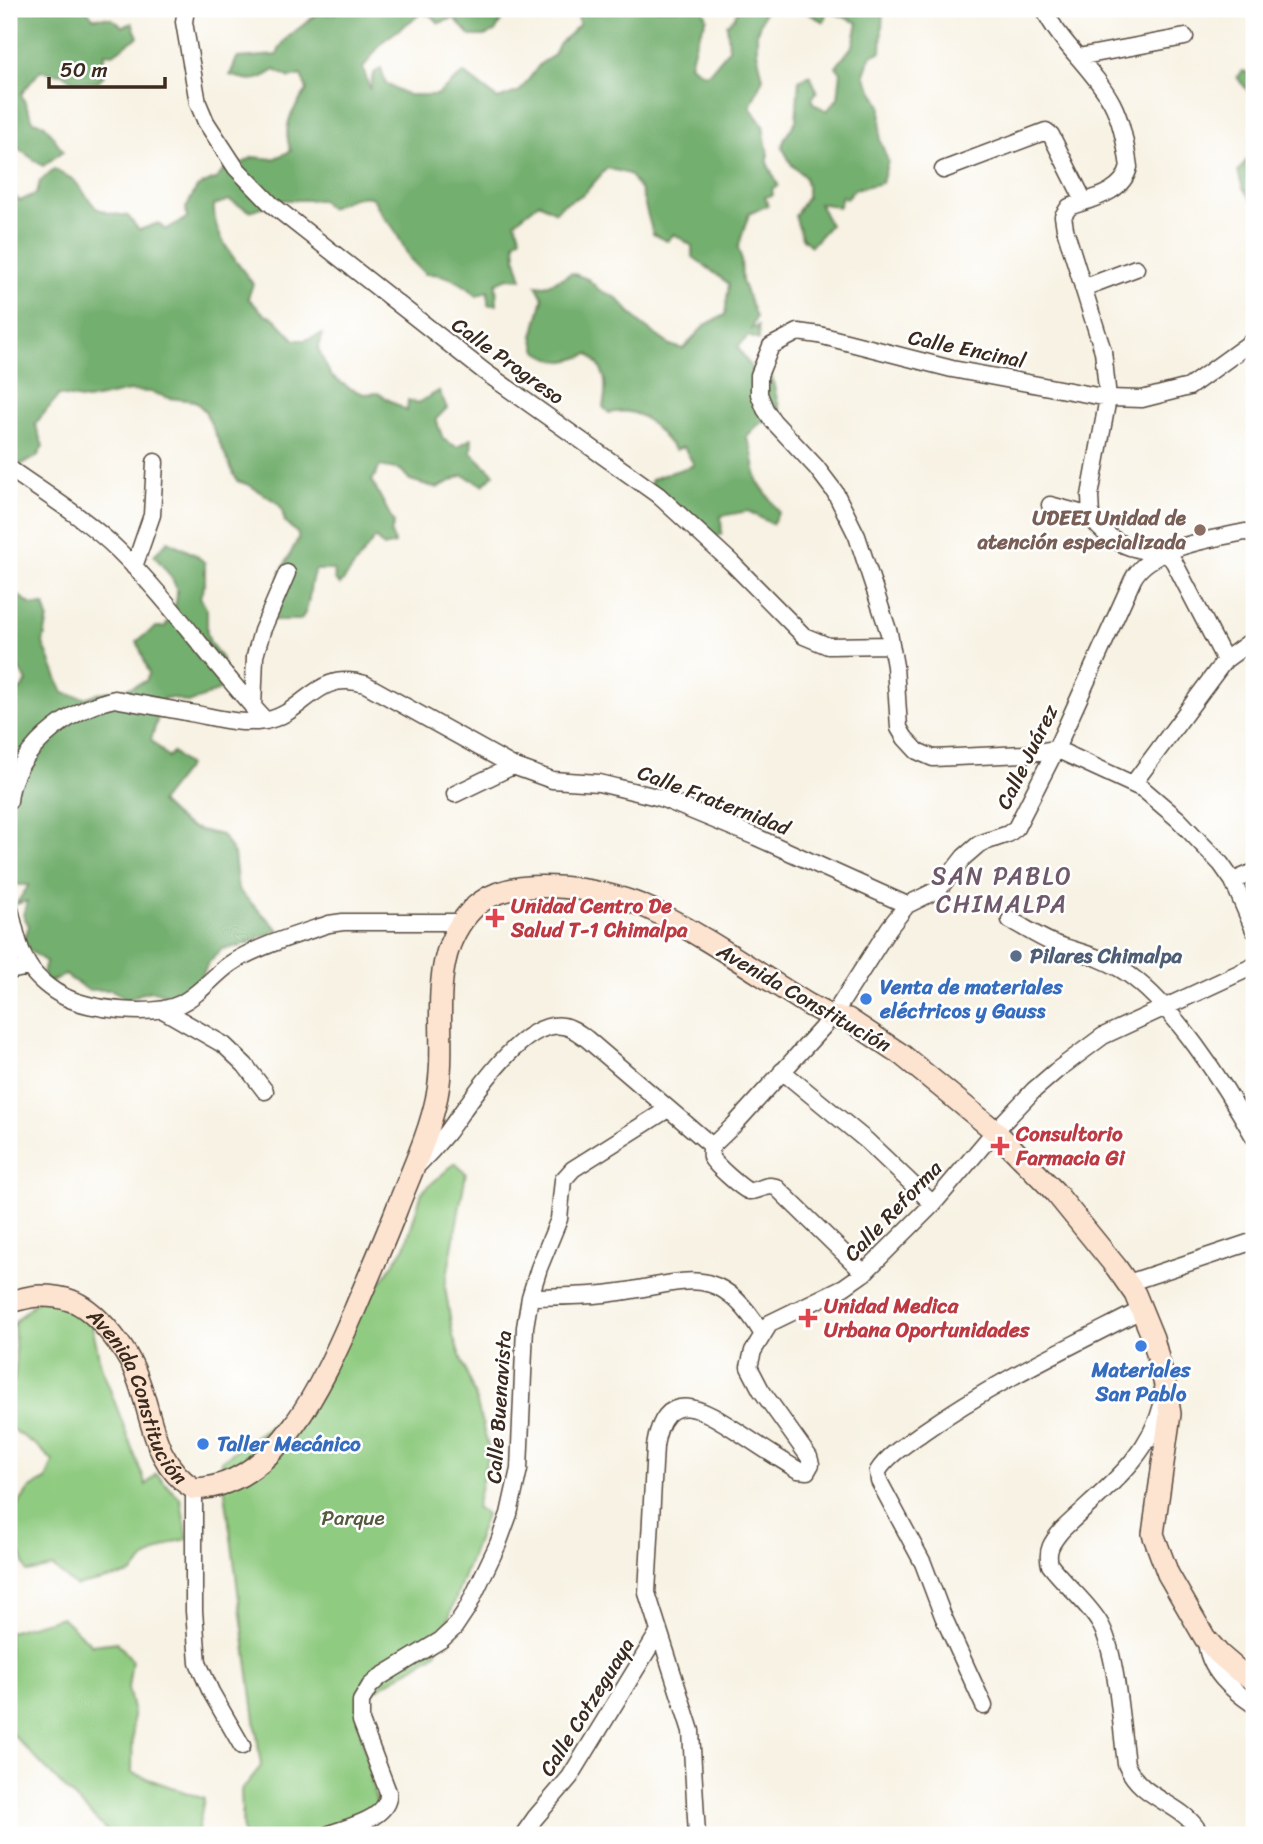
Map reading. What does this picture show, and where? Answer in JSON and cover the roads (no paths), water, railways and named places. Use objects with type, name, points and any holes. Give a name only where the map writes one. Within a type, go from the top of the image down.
[{"type":"main road","name":"Avenida Constitución","points":[[9,1302],[37,1296],[57,1297],[73,1301],[95,1317],[131,1363],[169,1466],[179,1479],[194,1489],[219,1486],[233,1481],[254,1467],[287,1433],[331,1365],[411,1172],[436,1097],[443,974],[450,944],[461,922],[483,900],[508,891],[550,886],[605,894],[650,909],[832,1017],[848,1019],[884,1042],[967,1106],[1055,1192],[1128,1283],[1153,1338],[1167,1389],[1170,1414],[1153,1534],[1168,1574],[1205,1637],[1219,1654],[1254,1680]]},
{"type":"street","points":[[1044,9],[1060,36],[1111,102],[1117,115],[1129,167],[1120,185],[1069,207],[1063,220],[1103,351],[1108,398],[1090,496],[1091,516],[1106,533],[1131,547],[1167,553],[1225,660]]},
{"type":"street","name":"Calle Progreso","points":[[185,16],[198,103],[206,122],[236,168],[271,204],[485,372],[658,495],[695,527],[811,641],[828,646],[891,645]]},
{"type":"street","points":[[1078,57],[1185,37]]},
{"type":"street","points":[[943,170],[1046,131],[1051,135],[1084,201]]},
{"type":"street","points":[[1083,288],[1136,268]]},
{"type":"street","name":"Calle Encinal","points":[[891,645],[857,536],[835,492],[765,409],[759,394],[760,374],[771,346],[798,332],[952,369],[1108,398],[1142,399],[1163,396],[1189,387],[1254,340]]},
{"type":"street","points":[[134,567],[152,515],[155,462]]},
{"type":"street","points":[[10,469],[95,529],[134,567],[266,721]]},
{"type":"street","points":[[1049,505],[1091,516]]},
{"type":"street","name":"Calle Juárez","points":[[712,1146],[832,1017],[907,905],[939,889],[964,857],[979,844],[1009,834],[1016,828],[1142,565],[1178,548],[1245,532],[1254,533]]},
{"type":"street","points":[[253,708],[255,656],[262,631],[287,573]]},
{"type":"street","points":[[1133,784],[1225,660],[1254,639]]},
{"type":"street","points":[[891,645],[900,728],[905,738],[923,755],[933,758],[1025,754],[1056,749],[1133,784],[1154,797],[1221,864],[1233,881],[1254,930]]},
{"type":"street","name":"Calle Fraternidad","points":[[266,721],[292,709],[314,692],[338,680],[346,679],[365,684],[513,766],[552,780],[599,783],[661,798],[756,837],[907,905]]},
{"type":"street","points":[[9,801],[15,775],[32,749],[63,723],[102,702],[115,699],[230,722],[266,721]]},
{"type":"street","points":[[455,794],[513,766]]},
{"type":"street","points":[[1233,881],[1254,872]]},
{"type":"street","points":[[9,905],[24,958],[29,967],[50,987],[65,997],[95,1006],[134,1011],[163,1010],[183,1003],[238,959],[329,924],[461,922]]},
{"type":"street","points":[[1010,919],[1050,942],[1101,958],[1144,987],[1165,1008],[1208,1065],[1254,1137]]},
{"type":"street","name":"Calle Reforma","points":[[762,1334],[770,1323],[782,1315],[844,1287],[902,1242],[995,1131],[1041,1083],[1103,1036],[1254,966]]},
{"type":"street","points":[[9,971],[29,967]]},
{"type":"street","points":[[163,1010],[224,1045],[245,1065],[265,1091]]},
{"type":"street","points":[[411,1172],[440,1141],[500,1062],[524,1041],[552,1026],[563,1026],[580,1035],[712,1146],[710,1152],[713,1161],[743,1188],[751,1191],[768,1185],[776,1187],[864,1273]]},
{"type":"street","points":[[782,1071],[867,1141],[933,1204]]},
{"type":"street","name":"Calle Buenavista","points":[[327,1835],[380,1812],[387,1804],[388,1792],[361,1721],[361,1701],[370,1686],[380,1677],[441,1640],[459,1623],[509,1514],[519,1469],[525,1327],[539,1268],[559,1219],[563,1180],[566,1175],[668,1109]]},
{"type":"street","points":[[1128,1283],[1254,1241]]},
{"type":"street","points":[[530,1297],[612,1293],[679,1281],[703,1281],[720,1289],[749,1312],[762,1334],[749,1360],[753,1377],[809,1457],[811,1464],[807,1471],[798,1471],[706,1411],[684,1407],[673,1411],[664,1419],[659,1429],[647,1593],[691,1731],[696,1835]]},
{"type":"street","points":[[984,1706],[943,1616],[923,1563],[877,1476],[881,1466],[927,1429],[1005,1380],[1141,1310]]},
{"type":"street","points":[[1167,1389],[1158,1423],[1142,1451],[1062,1530],[1051,1544],[1048,1555],[1050,1565],[1090,1609],[1106,1636],[1114,1669],[1126,1764],[1130,1774],[1142,1788],[1190,1819],[1201,1835]]},
{"type":"street","points":[[194,1489],[194,1611],[198,1663],[216,1702],[242,1746]]},
{"type":"street","name":"Calle Cotzeguaya","points":[[523,1835],[570,1777],[658,1633]]},
{"type":"street","points":[[1205,1637],[1206,1651],[1219,1675],[1254,1705]]},
{"type":"place","name":"UDEEI Unidad de atención especializada","points":[[1200,530]]},
{"type":"place","name":"Unidad Centro De Salud T-1 Chimalpa","points":[[495,918]]},
{"type":"place","name":"Pilares Chimalpa","points":[[1016,956]]},
{"type":"place","name":"Venta de materiales eléctricos y Gauss","points":[[866,999]]},
{"type":"place","name":"Consultorio Farmacia Gi","points":[[1000,1146]]},
{"type":"place","name":"Unidad Medica Urbana Oportunidades","points":[[808,1318]]},
{"type":"place","name":"Materiales San Pablo","points":[[1141,1346]]},
{"type":"place","name":"Taller Mecánico","points":[[203,1444]]},
{"type":"district","name":"SAN PABLO CHIMALPA","points":[[1002,890]]},
{"type":"park label","name":"Parque","points":[[353,1518]]}]
